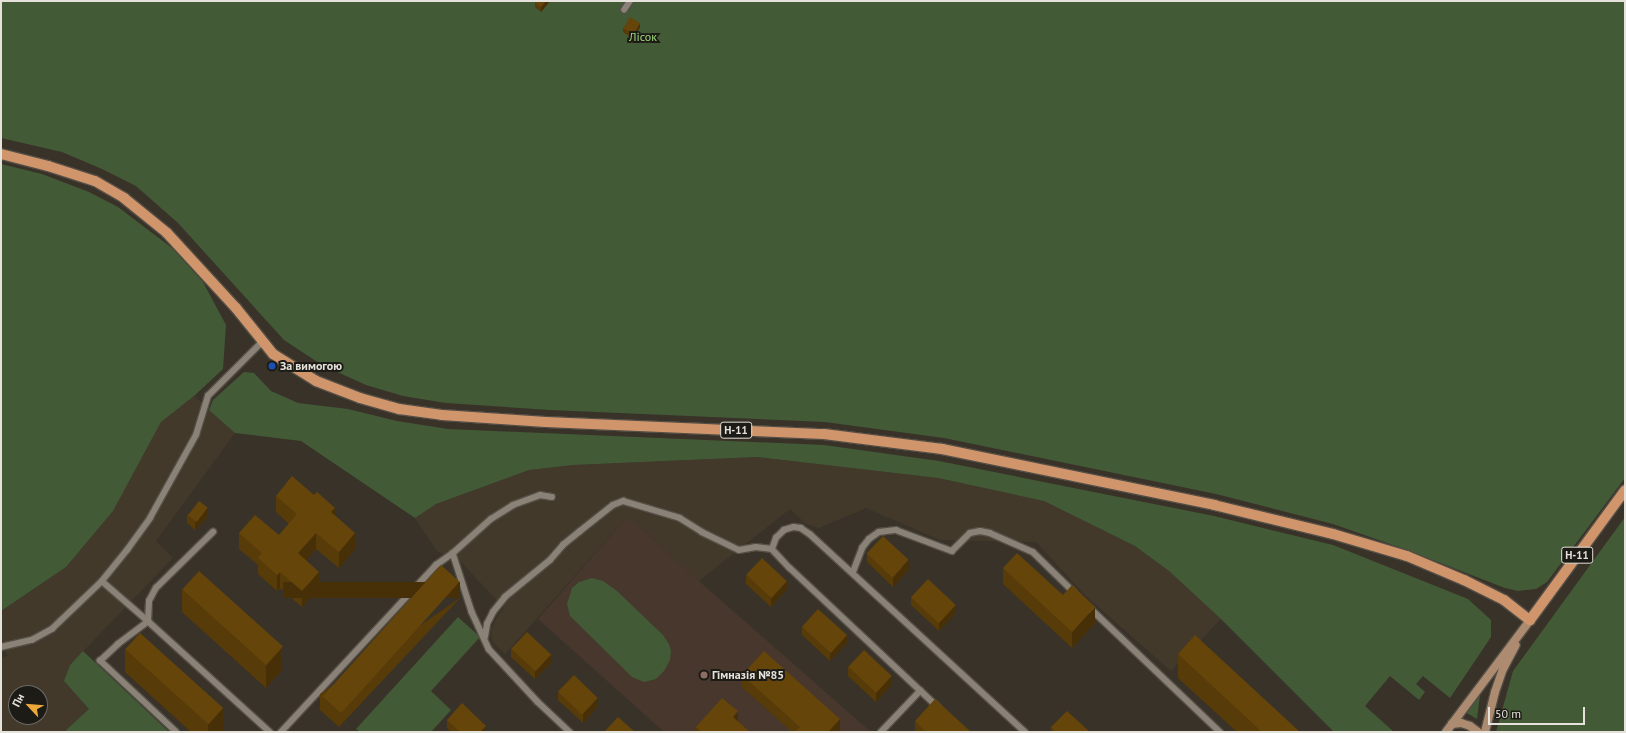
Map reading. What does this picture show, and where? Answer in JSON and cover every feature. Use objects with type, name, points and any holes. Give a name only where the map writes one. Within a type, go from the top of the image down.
[{"type":"main road","name":"Н-11","points":[[1,154],[48,166],[95,181],[124,198],[167,233],[236,308],[273,354],[316,381],[360,398],[399,409],[442,415],[546,422],[824,434],[942,449],[1214,505],[1333,534],[1406,556],[1464,580],[1504,600],[1530,620],[1625,490]]},
{"type":"street","points":[[1446,732],[1530,620]]},
{"type":"street","points":[[1484,732],[1495,692],[1503,670],[1530,620]]},
{"type":"street","points":[[1452,724],[1470,726],[1478,732]]},
{"type":"lane","points":[[624,10],[630,1]]},
{"type":"lane","points":[[1,647],[32,640],[52,628],[102,581],[127,550],[154,511],[196,435],[208,396],[262,342]]},
{"type":"lane","points":[[281,732],[436,565],[453,553],[491,519],[513,504],[540,495],[552,497]]},
{"type":"lane","points":[[485,637],[487,624],[493,612],[505,597],[550,560],[563,545],[613,505],[623,501],[680,518],[702,532],[739,550],[756,547],[772,549],[920,691],[943,711]]},
{"type":"lane","points":[[772,549],[776,538],[784,530],[794,527],[801,528],[822,544],[853,572],[1026,732]]},
{"type":"lane","points":[[853,572],[862,548],[869,539],[879,532],[896,530],[952,551],[970,533],[980,531],[990,533],[1033,552],[1078,595]]},
{"type":"lane","points":[[176,732],[100,661],[118,644],[148,621],[150,601],[156,588],[213,532]]},
{"type":"lane","points":[[453,553],[472,612],[485,637],[489,649],[538,702],[570,732]]},
{"type":"lane","points":[[102,581],[270,732]]},
{"type":"lane","points":[[1083,601],[1220,732]]},
{"type":"lane","points":[[881,732],[920,691]]},
{"type":"shaded area","points":[[194,396],[235,433],[156,541],[173,558],[70,665],[64,681],[89,709],[66,730],[67,732],[1,732],[1,658],[8,656],[1,645],[1,611],[66,567],[113,511],[161,422]]},
{"type":"shaded area","points":[[757,457],[938,478],[1044,501],[1135,546],[1169,571],[1221,619],[1171,671],[1086,596],[1036,542],[940,540],[866,508],[819,528],[806,524],[790,509],[699,581],[628,516],[505,654],[492,641],[491,631],[496,619],[504,608],[460,561],[437,551],[415,518],[436,504],[529,470],[573,465]]},
{"type":"shaded area","name":"Гімназія №85","points":[[628,516],[699,581],[871,732],[664,732],[538,619]]},
{"type":"green space","name":"Лісок","points":[[1,1],[1625,1],[1625,478],[1547,582],[1536,589],[1518,591],[1505,588],[1407,550],[1333,524],[1216,494],[944,438],[825,422],[550,410],[446,403],[403,396],[366,385],[322,365],[284,340],[178,223],[136,186],[102,169],[62,152],[1,138]]},
{"type":"green space","points":[[1,164],[42,174],[89,192],[118,207],[172,248],[203,282],[226,325],[223,369],[194,396],[161,422],[113,511],[66,567],[1,611]]},
{"type":"green space","points":[[244,372],[254,373],[271,391],[298,403],[348,409],[397,421],[448,429],[824,445],[939,461],[1214,516],[1333,545],[1468,599],[1491,620],[1491,637],[1450,698],[1423,676],[1416,684],[1425,692],[1419,700],[1390,676],[1365,706],[1394,732],[1334,732],[1221,619],[1169,571],[1135,546],[1044,501],[938,478],[757,457],[573,465],[529,470],[436,504],[415,518],[301,441],[235,433],[209,410],[213,400]]},
{"type":"green space","points":[[1625,517],[1625,732],[1496,732],[1513,671]]},
{"type":"green space","points":[[592,578],[603,581],[617,591],[663,635],[669,644],[671,650],[670,660],[664,671],[656,679],[644,682],[632,677],[570,616],[567,604],[572,588],[579,582]]},
{"type":"green space","points":[[458,617],[480,637],[431,691],[451,710],[431,732],[360,732],[356,729]]},
{"type":"green space","points":[[83,651],[169,732],[67,732],[66,730],[89,709],[64,681],[70,665]]},
{"type":"green space","points":[[1478,694],[1480,695],[1477,719],[1465,712]]},
{"type":"building","points":[[536,1],[546,1],[541,7],[535,3]]},
{"type":"building","points":[[630,17],[640,23],[634,34],[623,28]]},
{"type":"building","points":[[292,476],[314,495],[317,492],[335,508],[331,512],[355,533],[339,552],[316,533],[298,553],[319,572],[302,591],[280,572],[277,575],[258,558],[262,553],[239,533],[255,515],[279,535],[297,514],[276,496]]},
{"type":"building","points":[[199,501],[208,508],[197,522],[188,515]]},
{"type":"building","points":[[883,536],[909,560],[892,577],[867,554]]},
{"type":"building","points":[[1017,553],[1063,595],[1072,585],[1095,607],[1072,632],[1003,568]]},
{"type":"building","points":[[762,558],[787,581],[771,598],[746,575]]},
{"type":"building","points":[[441,565],[460,582],[341,713],[323,697]]},
{"type":"building","points":[[199,571],[283,647],[266,665],[182,590]]},
{"type":"building","points":[[928,579],[956,605],[939,623],[911,597]]},
{"type":"building","points":[[818,609],[847,635],[831,653],[802,627]]},
{"type":"building","points":[[527,632],[551,655],[535,671],[511,649]]},
{"type":"building","points":[[140,633],[223,708],[209,724],[125,649]]},
{"type":"building","points":[[1195,635],[1300,732],[1262,732],[1178,654]]},
{"type":"building","points":[[864,650],[892,676],[876,693],[848,667]]},
{"type":"building","points":[[764,651],[840,719],[828,732],[795,732],[800,727],[742,675]]},
{"type":"building","points":[[574,675],[598,698],[582,714],[558,692]]},
{"type":"building","points":[[722,698],[738,711],[733,717],[750,732],[702,732],[696,727]]},
{"type":"building","points":[[935,699],[971,732],[926,732],[915,721]]},
{"type":"building","points":[[462,703],[486,726],[480,732],[460,732],[447,720]]},
{"type":"building","points":[[1067,711],[1090,732],[1056,732],[1051,727]]},
{"type":"building","points":[[618,717],[635,732],[604,732]]},
{"type":"place","name":"За вимогою","points":[[272,366]]},
{"type":"place","name":"Гімназія №85","points":[[704,675]]}]
